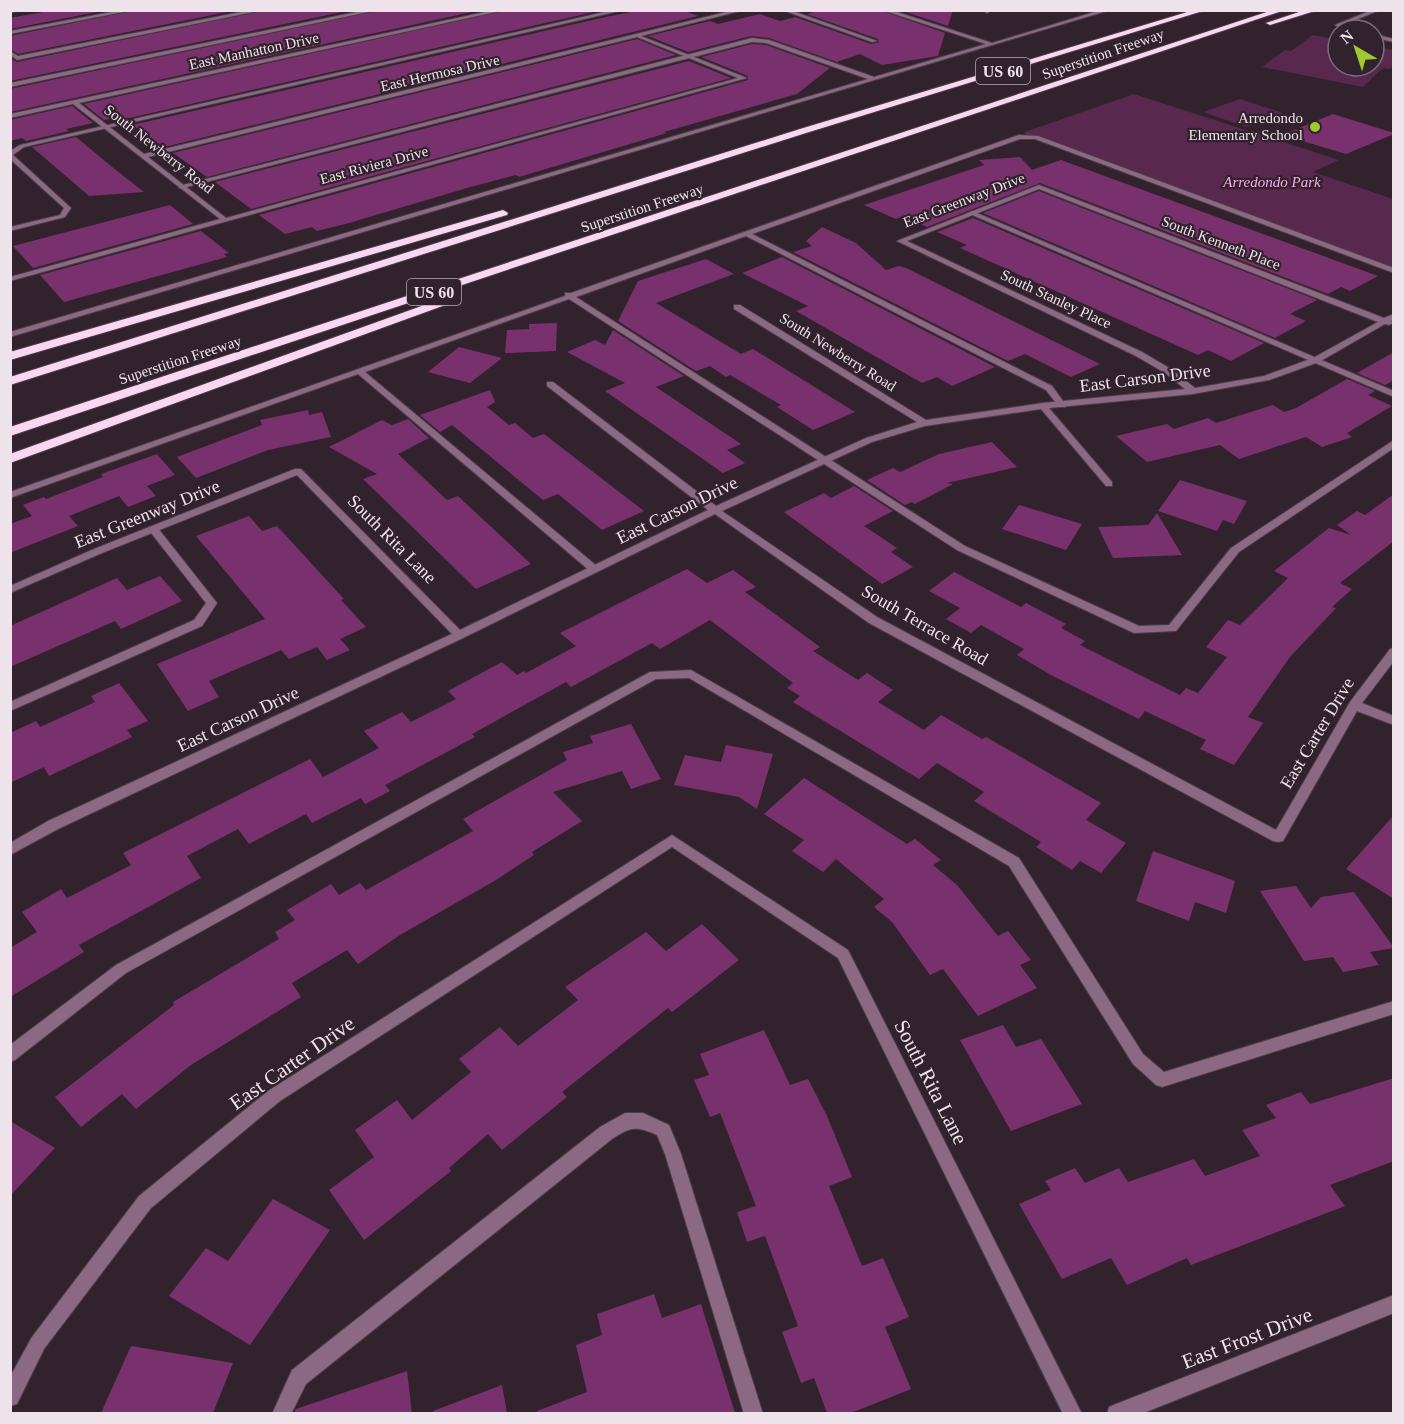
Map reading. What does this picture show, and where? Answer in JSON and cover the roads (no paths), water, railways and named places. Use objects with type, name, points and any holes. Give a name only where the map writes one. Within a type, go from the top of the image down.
[{"type":"highway","name":"Superstition Freeway","points":[[10,381],[803,131],[1203,10]]},
{"type":"highway","name":"Superstition Freeway","points":[[10,432],[857,153],[1282,10]]},
{"type":"highway","points":[[1143,57],[1315,10]]},
{"type":"highway","points":[[10,356],[271,279],[803,131]]},
{"type":"highway","points":[[10,459],[857,153]]},
{"type":"street","points":[[10,12],[17,10]]},
{"type":"street","points":[[10,33],[132,10]]},
{"type":"street","points":[[10,52],[17,58],[261,10]]},
{"type":"street","points":[[10,85],[376,10]]},
{"type":"street","name":"East Manhatton Drive","points":[[10,116],[503,10]]},
{"type":"street","points":[[10,229],[63,216],[68,208],[10,154],[22,146],[622,10]]},
{"type":"street","name":"East Hermosa Drive","points":[[143,156],[639,37],[742,10]]},
{"type":"street","points":[[784,10],[874,41]]},
{"type":"street","points":[[884,10],[991,45]]},
{"type":"street","points":[[1083,10],[1096,14]]},
{"type":"street","points":[[10,335],[1108,10]]},
{"type":"street","points":[[1357,18],[1378,10]]},
{"type":"street","points":[[639,37],[687,56]]},
{"type":"street","points":[[181,187],[752,39],[767,41],[873,79]]},
{"type":"street","name":"East Riviera Drive","points":[[10,279],[744,78],[687,56]]},
{"type":"street","name":"South Newberry Road","points":[[74,102],[225,220]]},
{"type":"street","points":[[10,495],[1019,137],[1036,137],[1394,271]]},
{"type":"street","name":"East Greenway Drive","points":[[901,241],[1039,187]]},
{"type":"street","name":"South Kenneth Place","points":[[1039,187],[1391,320]]},
{"type":"street","points":[[972,213],[1394,394]]},
{"type":"street","points":[[745,233],[1049,388],[1062,405]]},
{"type":"street","name":"South Stanley Place","points":[[901,241],[1139,354],[1168,370],[1193,391]]},
{"type":"street","points":[[568,296],[961,548],[1138,630],[1172,628],[1235,550],[1394,442]]},
{"type":"street","name":"South Newberry Road","points":[[737,307],[924,423]]},
{"type":"street","name":"East Carson Drive","points":[[10,850],[53,825],[459,634],[715,510],[869,440],[924,423],[1043,406],[1193,391],[1266,378],[1316,360],[1391,320]]},
{"type":"street","points":[[358,370],[594,569]]},
{"type":"street","name":"South Terrace Road","points":[[550,384],[715,510],[873,620],[1278,837]]},
{"type":"street","points":[[1043,406],[1109,484]]},
{"type":"street","name":"East Greenway Drive","points":[[10,590],[298,471]]},
{"type":"street","name":"South Rita Lane","points":[[298,471],[459,634]]},
{"type":"street","points":[[10,707],[198,623],[212,603],[153,529]]},
{"type":"street","name":"East Carter Drive","points":[[1278,837],[1354,705],[1394,652]]},
{"type":"street","points":[[10,1055],[121,969],[654,675],[691,674],[1014,862],[1138,1059],[1162,1080],[1394,1007]]},
{"type":"street","points":[[1354,705],[1394,721]]},
{"type":"street","name":"South Rita Lane","points":[[672,840],[843,954],[1073,1413]]},
{"type":"street","name":"East Carter Drive","points":[[10,1397],[38,1343],[145,1202],[274,1096],[672,840]]},
{"type":"street","points":[[281,1413],[299,1377],[606,1133],[625,1121],[643,1121],[663,1130],[673,1154],[754,1413]]},
{"type":"street","name":"East Frost Drive","points":[[1116,1413],[1394,1305]]},
{"type":"place","name":"Arredondo Elementary School","points":[[1315,127]]},
{"type":"park label","name":"Arredondo Park","points":[[1272,182]]}]
